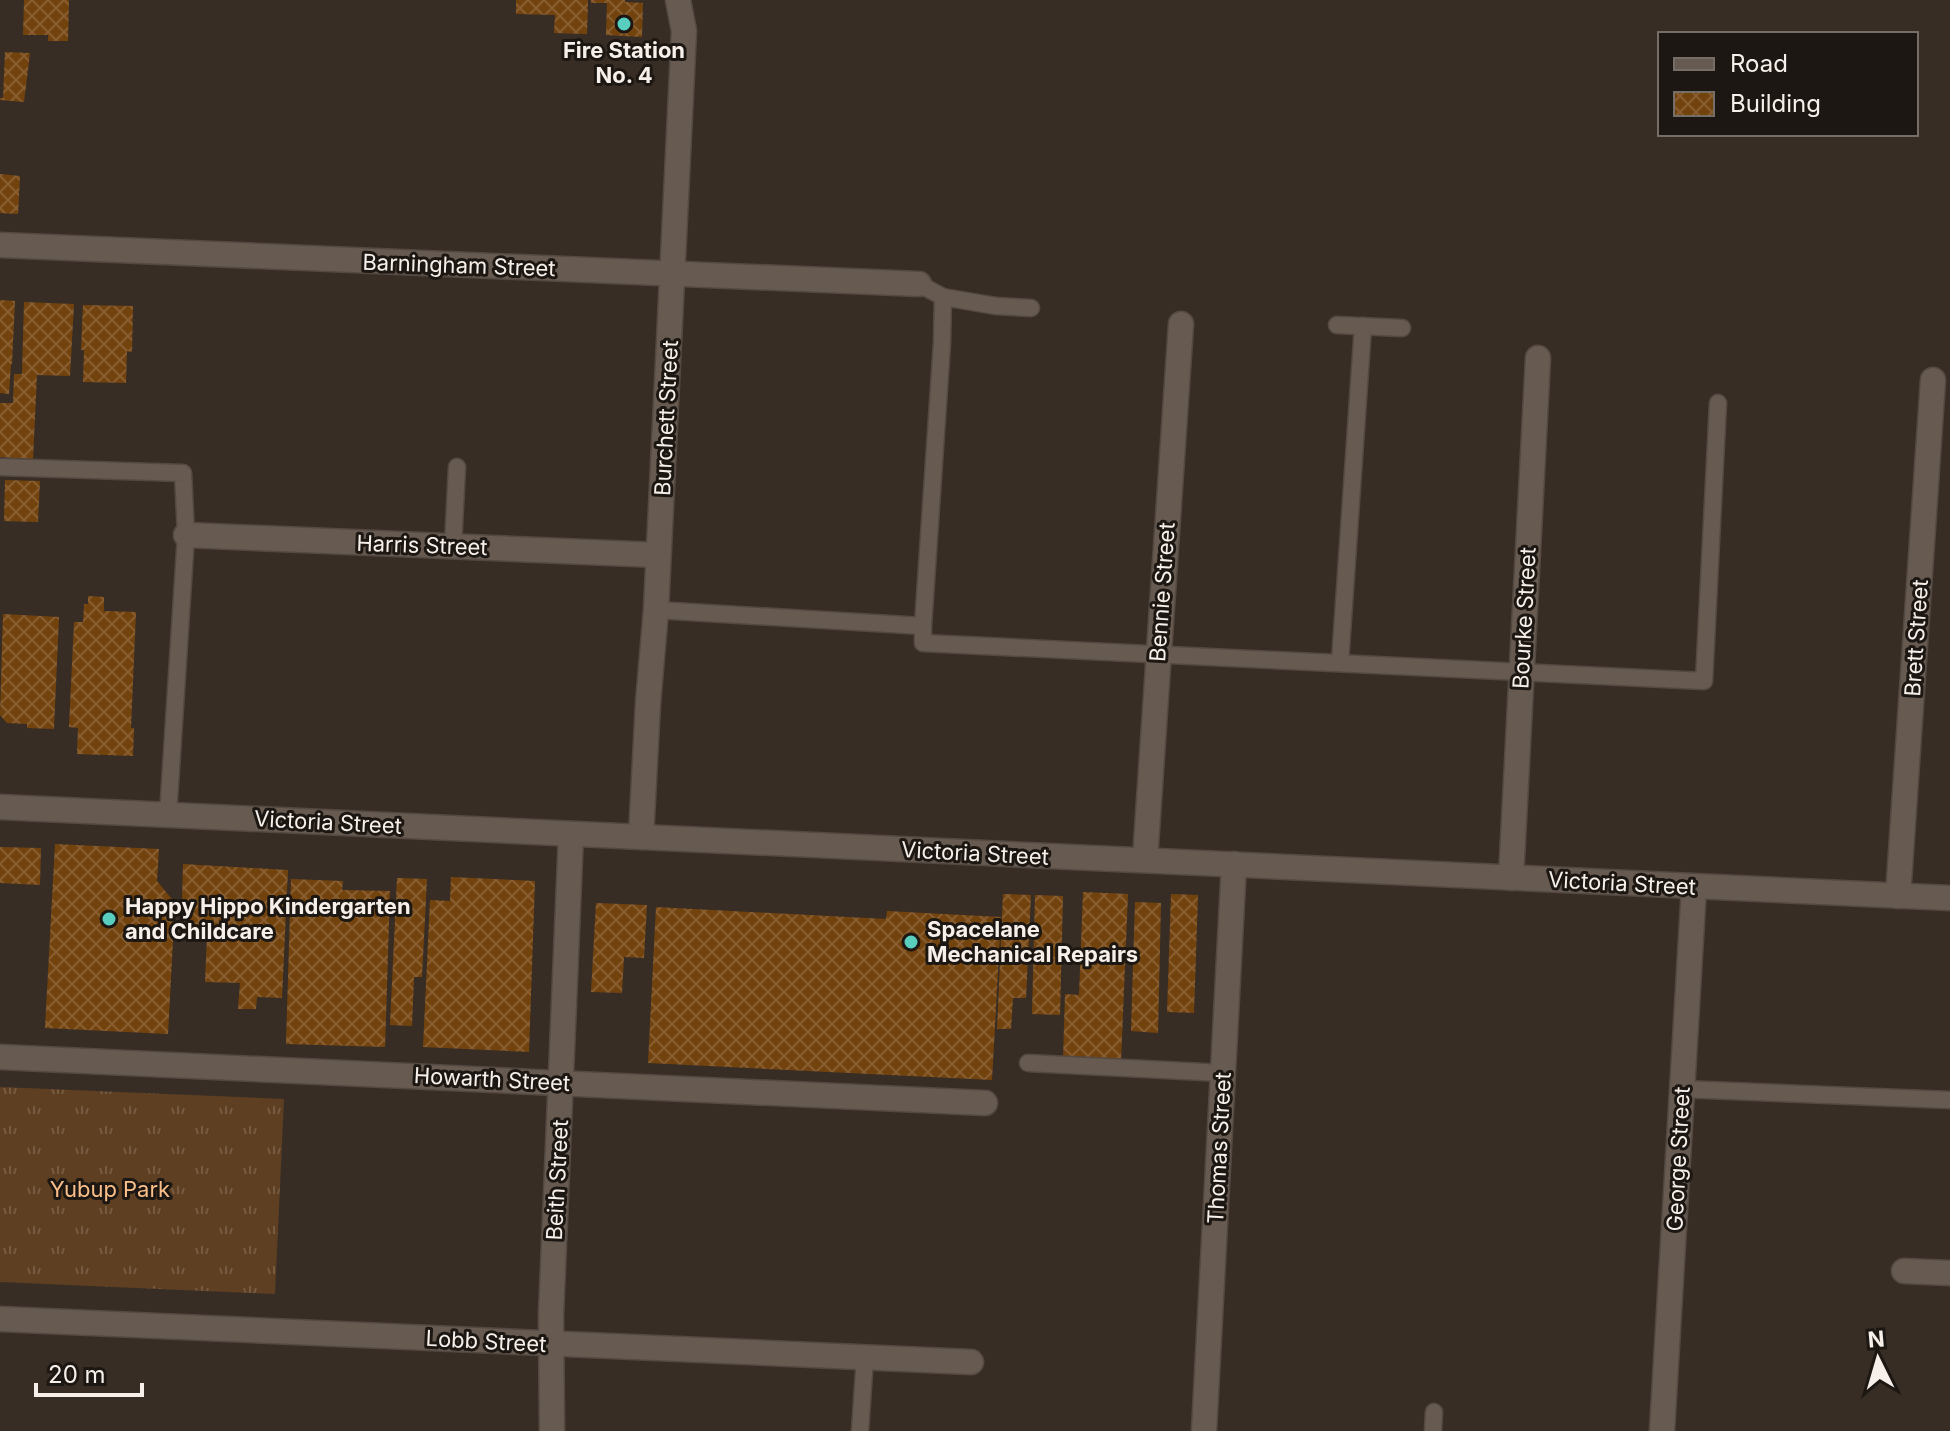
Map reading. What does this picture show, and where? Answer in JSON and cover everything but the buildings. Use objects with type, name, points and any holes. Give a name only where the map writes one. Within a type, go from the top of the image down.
[{"type":"street","name":"Burchett Street","points":[[641,837],[674,274],[684,31],[678,0]]},
{"type":"street","name":"Barningham Street","points":[[0,245],[919,284]]},
{"type":"street","name":"Bennie Street","points":[[1145,860],[1181,324]]},
{"type":"street","name":"Bourke Street","points":[[1511,878],[1538,358]]},
{"type":"street","name":"Brett Street","points":[[1898,896],[1933,380]]},
{"type":"street","name":"Harris Street","points":[[186,535],[658,555]]},
{"type":"street","name":"Victoria Street","points":[[0,807],[1950,898]]},
{"type":"street","name":"Beith Street","points":[[552,1431],[551,1315],[571,834]]},
{"type":"street","name":"Thomas Street","points":[[1204,1431],[1234,864]]},
{"type":"street","name":"George Street","points":[[1662,1431],[1694,887]]},
{"type":"street","name":"Howarth Street","points":[[0,1057],[985,1103]]},
{"type":"street","points":[[1904,1271],[1950,1273]]},
{"type":"street","name":"Lobb Street","points":[[0,1319],[971,1362]]},
{"type":"lane","points":[[919,284],[943,297],[1031,308]]},
{"type":"lane","points":[[943,297],[923,643],[1704,681],[1718,403]]},
{"type":"lane","points":[[1337,325],[1402,328]]},
{"type":"lane","points":[[1340,662],[1363,326]]},
{"type":"lane","points":[[0,467],[183,473],[186,535],[168,815]]},
{"type":"lane","points":[[453,546],[457,467]]},
{"type":"lane","points":[[656,610],[923,626]]},
{"type":"lane","points":[[1028,1063],[1223,1073]]},
{"type":"lane","points":[[1682,1089],[1950,1100]]},
{"type":"lane","points":[[860,1431],[865,1357]]},
{"type":"lane","points":[[1433,1431],[1434,1412]]},
{"type":"green space","name":"Yubup Park","points":[[0,1087],[284,1099],[275,1294],[0,1282]]},
{"type":"place","name":"Fire Station No. 4","points":[[624,24]]},
{"type":"place","name":"Happy Hippo Kindergarten and Childcare","points":[[109,919]]},
{"type":"place","name":"Spacelane Mechanical Repairs","points":[[911,942]]}]
